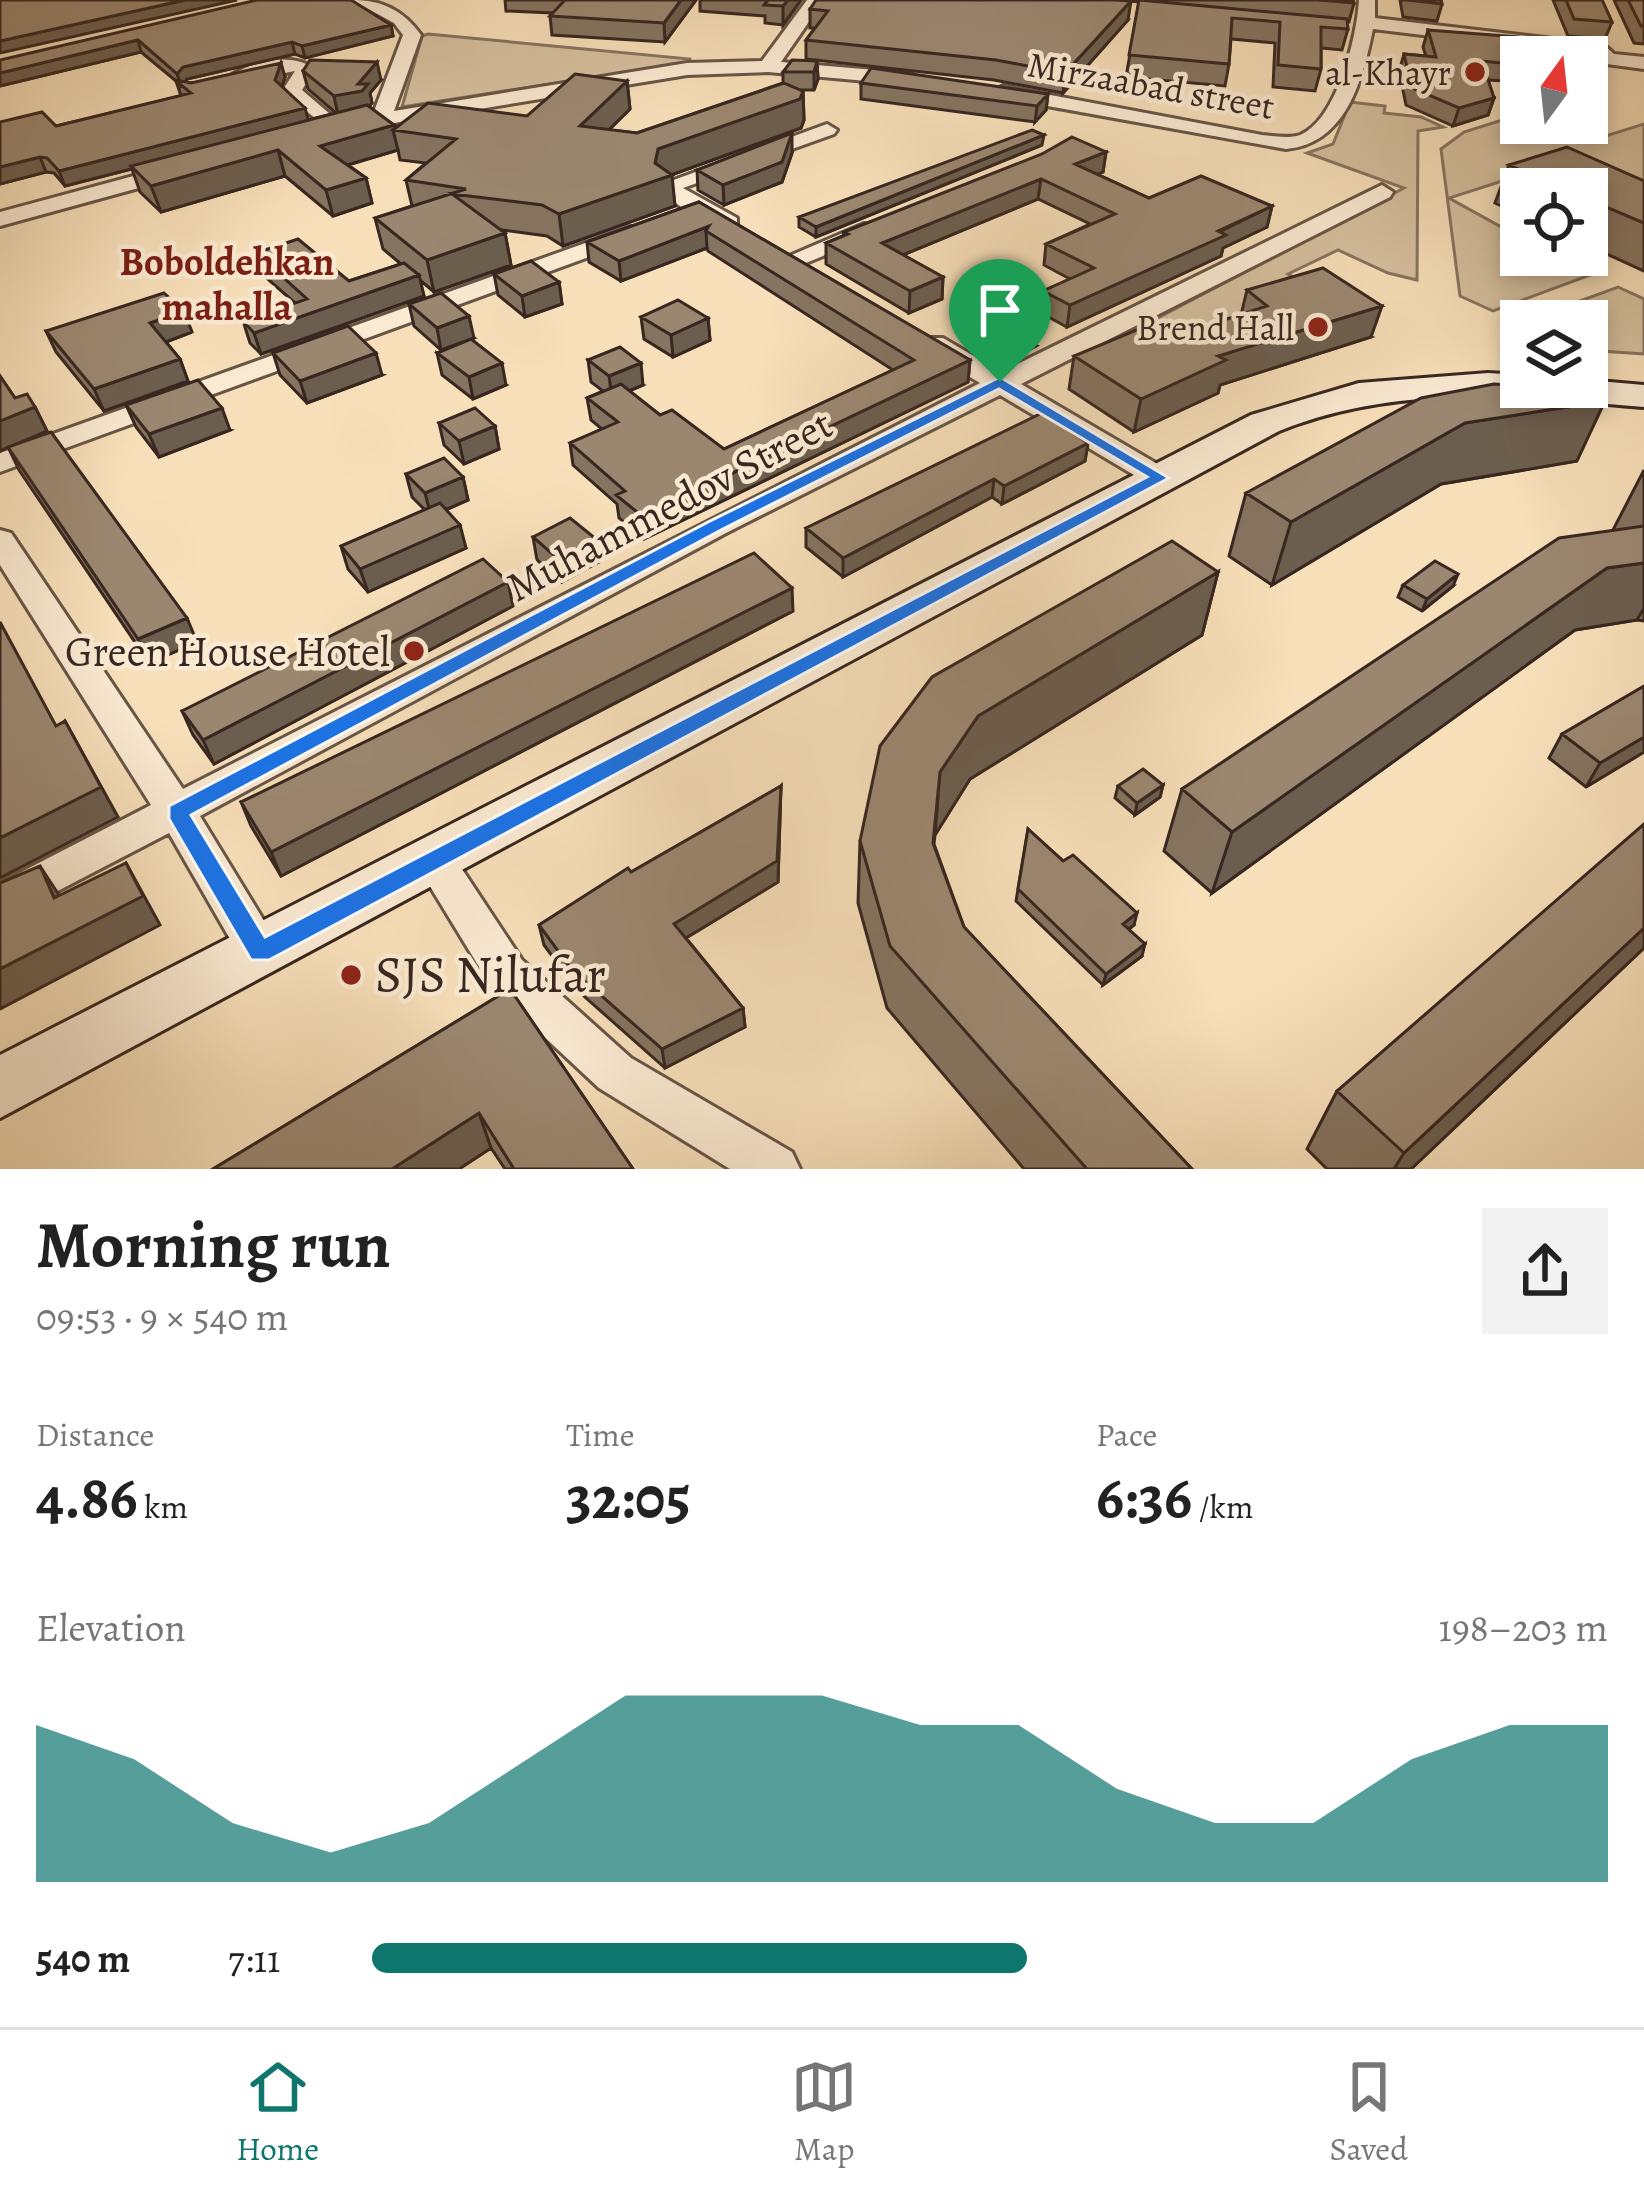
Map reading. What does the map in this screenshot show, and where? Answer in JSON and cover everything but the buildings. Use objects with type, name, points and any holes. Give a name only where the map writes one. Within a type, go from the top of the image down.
[{"type":"main road","points":[[0,1088],[1265,423],[1319,402],[1414,385],[1500,386]]},
{"type":"main road","points":[[1608,393],[1644,396]]},
{"type":"street","points":[[360,0],[400,20],[412,35],[382,117]]},
{"type":"street","points":[[768,66],[816,0]]},
{"type":"street","points":[[1367,0],[1367,28]]},
{"type":"street","points":[[1343,31],[1367,28],[1500,41]]},
{"type":"street","name":"Mirzaаbаd street","points":[[982,89],[1262,141],[1300,141],[1318,134],[1342,97],[1367,28]]},
{"type":"street","points":[[1608,49],[1621,44],[1614,29]]},
{"type":"street","points":[[1608,58],[1644,63]]},
{"type":"street","points":[[214,82],[290,63],[302,66],[305,69],[292,91],[333,127]]},
{"type":"street","points":[[311,133],[646,74],[768,66],[936,82]]},
{"type":"street","points":[[1076,134],[1103,110]]},
{"type":"street","points":[[827,130],[671,185],[674,192],[830,282]]},
{"type":"street","points":[[0,219],[200,164]]},
{"type":"street","name":"Muhammedov Street","points":[[0,903],[715,526],[1382,192]]},
{"type":"street","points":[[0,463],[703,208]]},
{"type":"street","points":[[774,250],[878,225]]},
{"type":"street","points":[[905,326],[1160,478]]},
{"type":"street","points":[[0,540],[177,812],[260,952]]},
{"type":"street","points":[[434,860],[507,974],[615,1073],[775,1169]]},
{"type":"shaded area","points":[[422,36],[690,62],[402,107]]},
{"type":"shaded area","points":[[1350,102],[1385,106],[1384,113],[1421,117],[1443,127],[1418,131],[1417,280],[1388,273],[1338,250],[1288,274],[1327,294],[1178,337],[1156,319],[1404,188],[1307,153],[1333,144]]},
{"type":"shaded area","points":[[1500,121],[1500,144],[1608,144],[1608,135],[1644,124],[1644,208],[1608,192],[1608,168],[1500,168],[1500,182],[1449,198],[1500,226],[1500,276],[1587,276],[1523,300],[1500,300],[1500,308],[1493,311],[1460,296],[1441,149],[1464,132]]},
{"type":"shaded area","points":[[1618,287],[1644,299],[1644,354],[1608,351],[1608,300],[1582,300]]},
{"type":"place","name":"al-Khayr","points":[[1475,72]]},
{"type":"place","name":"Brend Hall","points":[[1318,327]]},
{"type":"place","name":"Green House Hotel","points":[[414,651]]},
{"type":"place","name":"SJS Nilufar","points":[[351,975]]},
{"type":"district","name":"Boboldehkan mahalla","points":[[227,284]]},
{"type":"route","points":[[1000,382],[1160,478],[260,952],[177,812],[715,526],[1000,382]]}]
